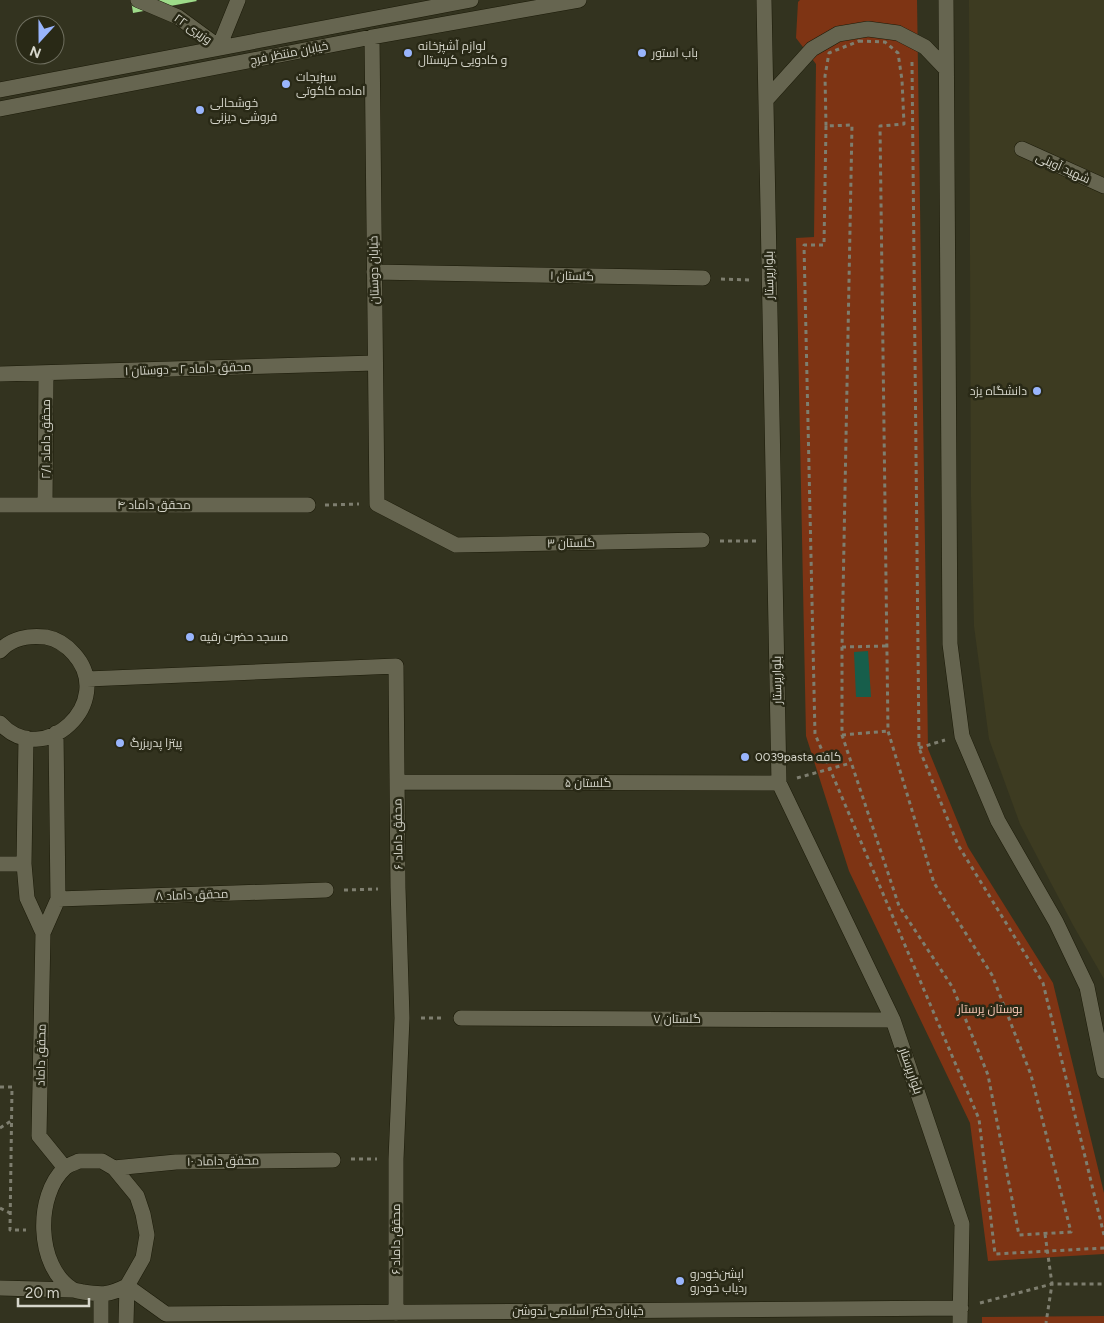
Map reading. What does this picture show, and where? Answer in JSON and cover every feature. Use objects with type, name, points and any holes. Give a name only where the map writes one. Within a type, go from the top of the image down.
[{"type":"street","name":"وزیری ۲۲","points":[[138,0],[178,17],[219,47]]},
{"type":"street","points":[[219,47],[238,0]]},
{"type":"street","name":"خیابان منتظر فرج","points":[[0,90],[471,0]]},
{"type":"street","name":"خیابان منتظر فرج","points":[[0,109],[372,37],[579,0]]},
{"type":"street","name":"بلوارپرستار","points":[[764,0],[779,783],[894,1020],[962,1224],[960,1316]]},
{"type":"street","points":[[946,0],[950,644],[962,736],[998,821],[1056,922],[1087,987],[1104,1071]]},
{"type":"street","points":[[766,100],[812,49],[838,34],[868,29],[898,33],[925,47],[946,69]]},
{"type":"street","name":"خیابان دوستان","points":[[372,37],[377,504]]},
{"type":"street","name":"شهید آوینی","points":[[1022,149],[1104,186]]},
{"type":"street","name":"گلستان ۱","points":[[374,272],[703,278]]},
{"type":"street","name":"محقق داماد ۲ - دوستان ۱","points":[[0,374],[375,363]]},
{"type":"street","name":"محقق داماد ۲/۱","points":[[45,504],[46,373]]},
{"type":"street","name":"گلستان ۳","points":[[377,504],[456,545],[702,540]]},
{"type":"street","name":"محقق داماد ۴","points":[[0,505],[308,505]]},
{"type":"street","points":[[0,651],[3,647],[18,639],[35,636],[52,638],[68,647],[80,661],[86,679],[86,698],[79,715],[66,728],[41,740],[26,738],[16,734],[0,723]]},
{"type":"street","name":"محقق داماد ۶","points":[[86,679],[396,666],[398,888],[402,1018],[396,1159],[396,1313]]},
{"type":"street","name":"محقق داماد","points":[[56,733],[58,899],[43,933],[40,1136],[65,1168]]},
{"type":"street","name":"محقق داماد","points":[[26,738],[24,864],[27,898],[43,933]]},
{"type":"street","name":"گلستان ۵","points":[[397,782],[779,783]]},
{"type":"street","points":[[0,864],[24,864]]},
{"type":"street","name":"محقق داماد ۸","points":[[58,899],[326,890]]},
{"type":"street","name":"گلستان ۷","points":[[461,1018],[894,1020]]},
{"type":"street","name":"محقق داماد ۱۰","points":[[114,1168],[176,1162],[333,1160]]},
{"type":"street","points":[[72,1290],[57,1274],[48,1258],[44,1230],[44,1216],[48,1193],[65,1168],[79,1161],[102,1161],[114,1168],[136,1196],[143,1214],[147,1235],[143,1258],[127,1286],[126,1323]]},
{"type":"street","points":[[0,1288],[72,1290],[101,1295],[127,1286]]},
{"type":"street","name":"خيابان دکتر اسلامی ندوشن","points":[[127,1286],[166,1314],[396,1313],[661,1317],[960,1316]]},
{"type":"street","points":[[101,1295],[102,1323]]},
{"type":"path","points":[[826,126],[852,125],[842,735],[898,906],[953,988],[988,1075],[1020,1235],[1071,1232],[1031,1075],[992,975],[934,883],[888,731],[880,126],[904,124],[902,80],[898,53],[885,42],[859,41],[829,53],[825,76],[824,245],[804,245],[815,734],[979,1119],[995,1254],[1104,1248]]},
{"type":"path","points":[[703,278],[770,281]]},
{"type":"path","points":[[308,505],[377,504]]},
{"type":"path","points":[[702,540],[774,542]]},
{"type":"path","points":[[842,647],[886,646]]},
{"type":"path","points":[[842,735],[888,731]]},
{"type":"path","points":[[919,748],[962,736]]},
{"type":"path","points":[[779,783],[851,762]]},
{"type":"path","points":[[326,890],[398,888]]},
{"type":"path","points":[[402,1018],[461,1018]]},
{"type":"path","points":[[0,1087],[12,1087],[10,1230],[44,1230]]},
{"type":"path","points":[[0,1128],[12,1121]]},
{"type":"path","points":[[333,1160],[396,1159]]},
{"type":"path","points":[[0,1208],[10,1213]]},
{"type":"path","points":[[1045,1234],[1052,1284],[1046,1323]]},
{"type":"path","points":[[960,1316],[1052,1284],[1104,1284]]},
{"type":"shaded area","name":"دانشگاه یزد","points":[[969,0],[1104,0],[1104,979],[1073,925],[1020,824],[989,739],[974,626],[971,496]]},
{"type":"shaded area","points":[[868,651],[871,697],[856,697],[854,652]]},
{"type":"green space","name":"بوستان پرستار","points":[[800,0],[917,0],[928,749],[968,847],[1053,983],[1104,1193],[1104,1254],[988,1261],[970,1123],[849,871],[806,736],[796,238],[814,237],[816,64],[796,38],[798,2]]},
{"type":"green space","points":[[1104,1316],[1104,1323],[982,1323],[982,1317]]},
{"type":"building","points":[[131,0],[196,0],[197,1],[133,13]]},
{"type":"place","name":"لوازم آشپزخانه و کادویی کریستال","points":[[408,53]]},
{"type":"place","name":"باب استور","points":[[642,53]]},
{"type":"place","name":"سبزیجات اماده کاکوتی","points":[[286,84]]},
{"type":"place","name":"خوشحالی فروشی دیزنی","points":[[200,110]]},
{"type":"place","name":"دانشگاه یزد","points":[[1037,391]]},
{"type":"place","name":"مسجد حضرت رقیه","points":[[190,637]]},
{"type":"place","name":"پیتزا پدربزرگ","points":[[120,743]]},
{"type":"place","name":"0039pasta کافه","points":[[745,757]]},
{"type":"place","name":"اپشن‌خودرو ردیاب خودرو","points":[[680,1281]]}]
